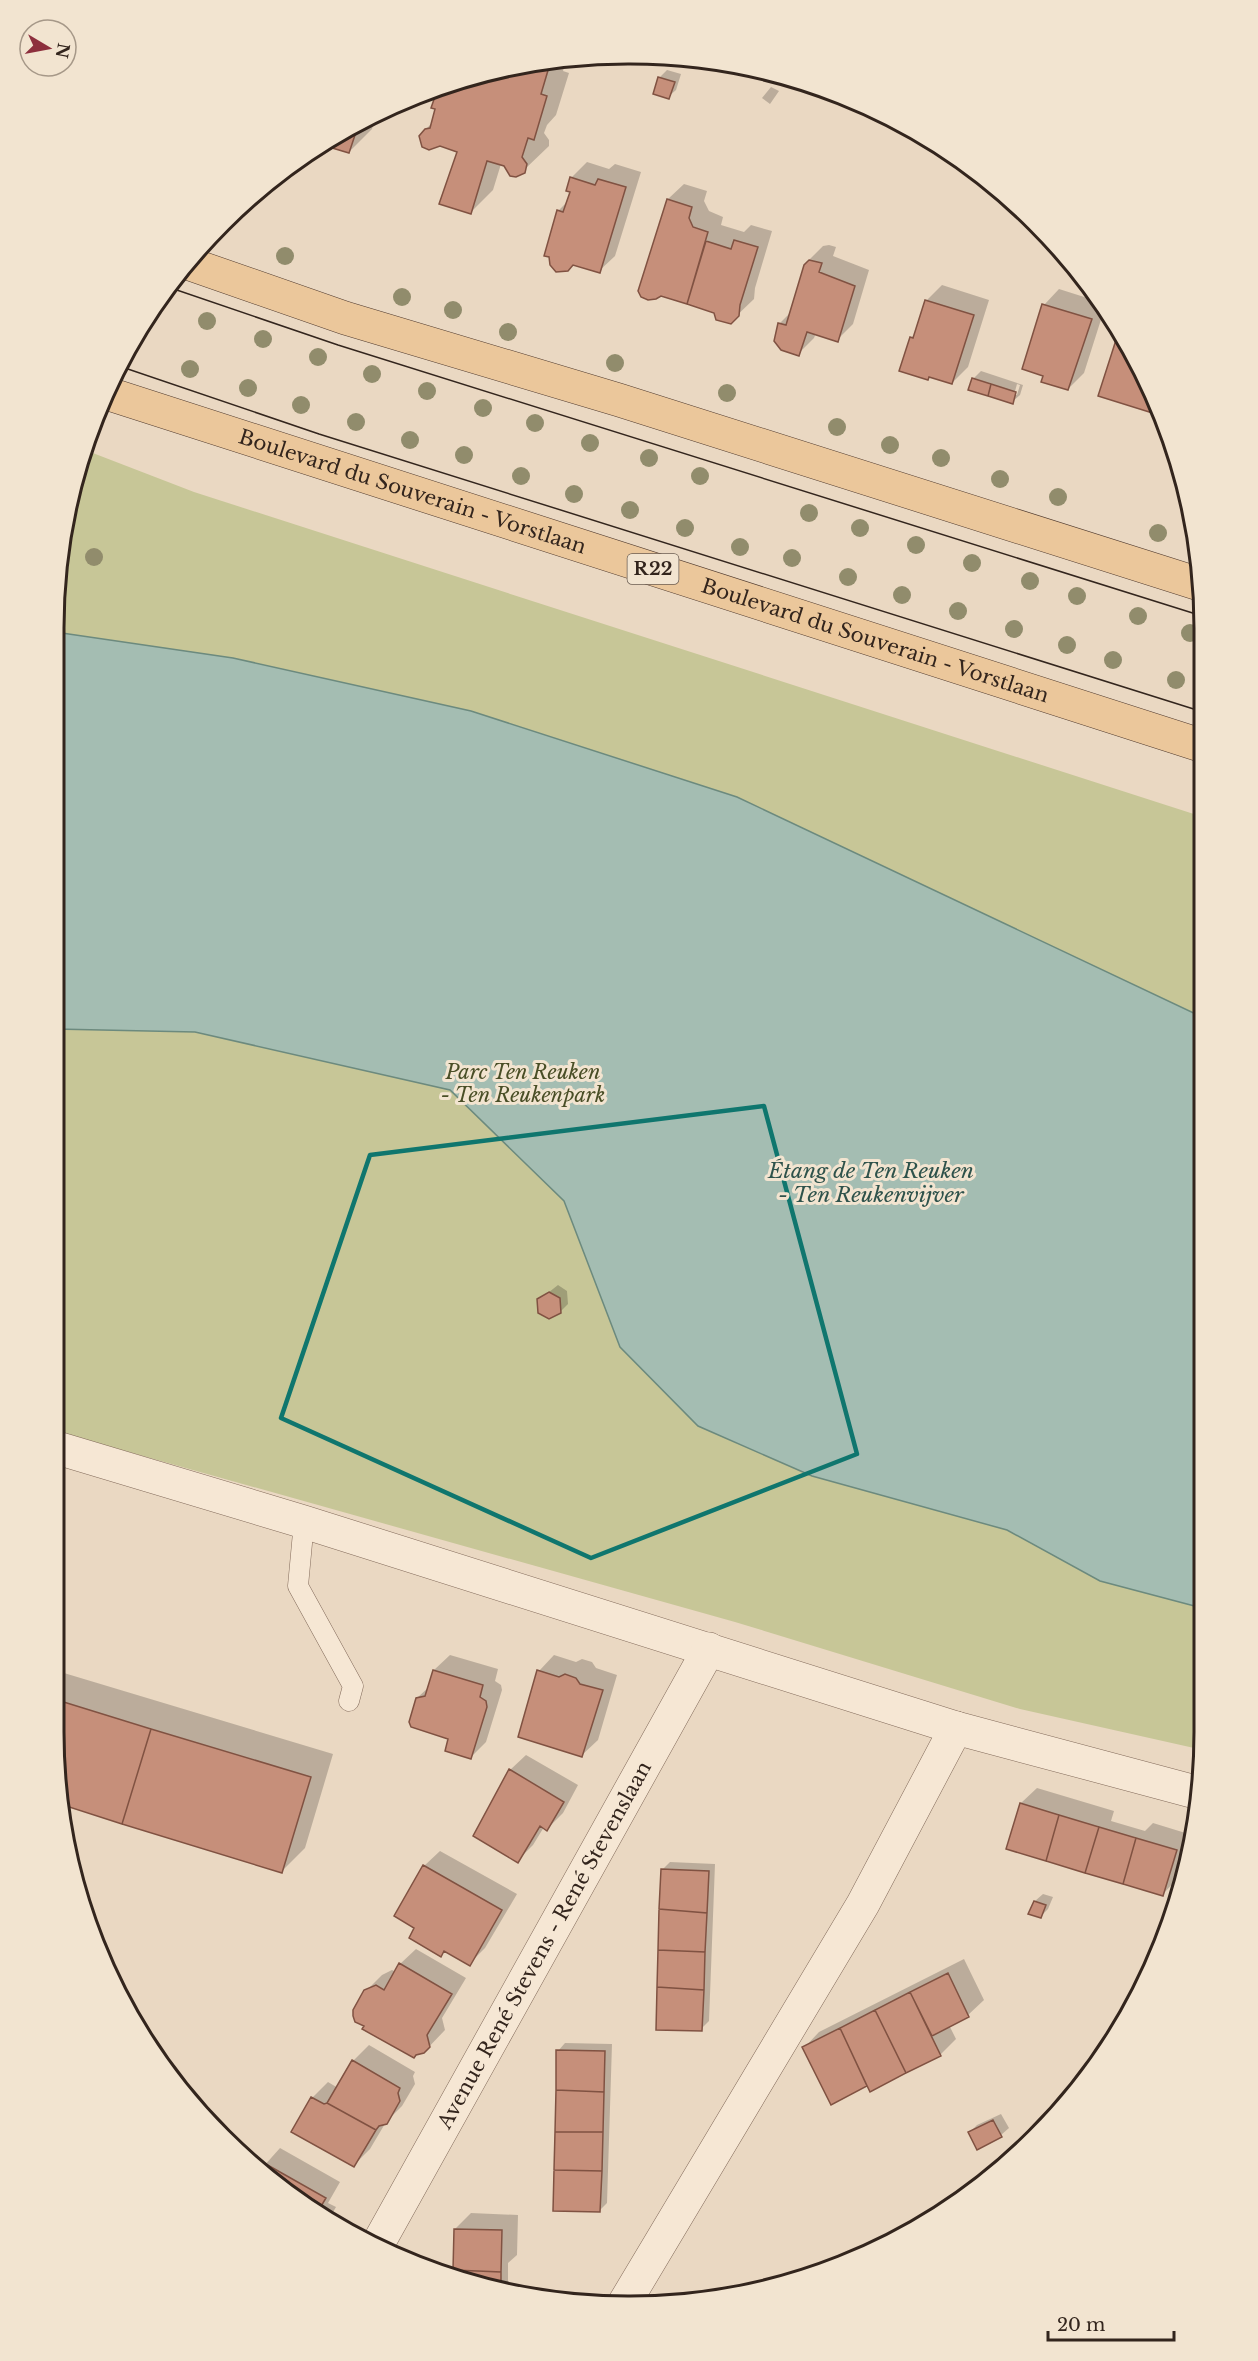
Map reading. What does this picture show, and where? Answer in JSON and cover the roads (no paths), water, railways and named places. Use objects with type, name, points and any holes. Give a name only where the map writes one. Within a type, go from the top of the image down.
[{"type":"main road","points":[[197,266],[345,318],[619,399],[1191,581]]},
{"type":"main road","name":"Boulevard du Souverain - Vorstlaan","points":[[115,396],[1194,743]]},
{"type":"street","points":[[64,1450],[709,1648],[956,1728],[1190,1791]]},
{"type":"street","name":"Avenue René Stevens - René Stevenslaan","points":[[381,2239],[709,1648]]},
{"type":"street","points":[[629,2296],[863,1904],[956,1728]]},
{"type":"lane","points":[[304,1522],[298,1586],[353,1686],[349,1701]]},
{"type":"water","name":"Étang de Ten Reuken - Ten Reukenvijver","points":[[64,633],[233,658],[471,711],[737,797],[1194,1013],[1194,1606],[1100,1581],[1007,1530],[812,1476],[698,1426],[620,1347],[564,1201],[450,1090],[195,1032],[64,1029]]},
{"type":"tram line","points":[[177,290],[338,345],[1193,613]]},
{"type":"tram line","points":[[128,369],[319,434],[1194,709]]},
{"type":"park label","name":"Parc Ten Reuken - Ten Reukenpark","points":[[523,1084]]}]
